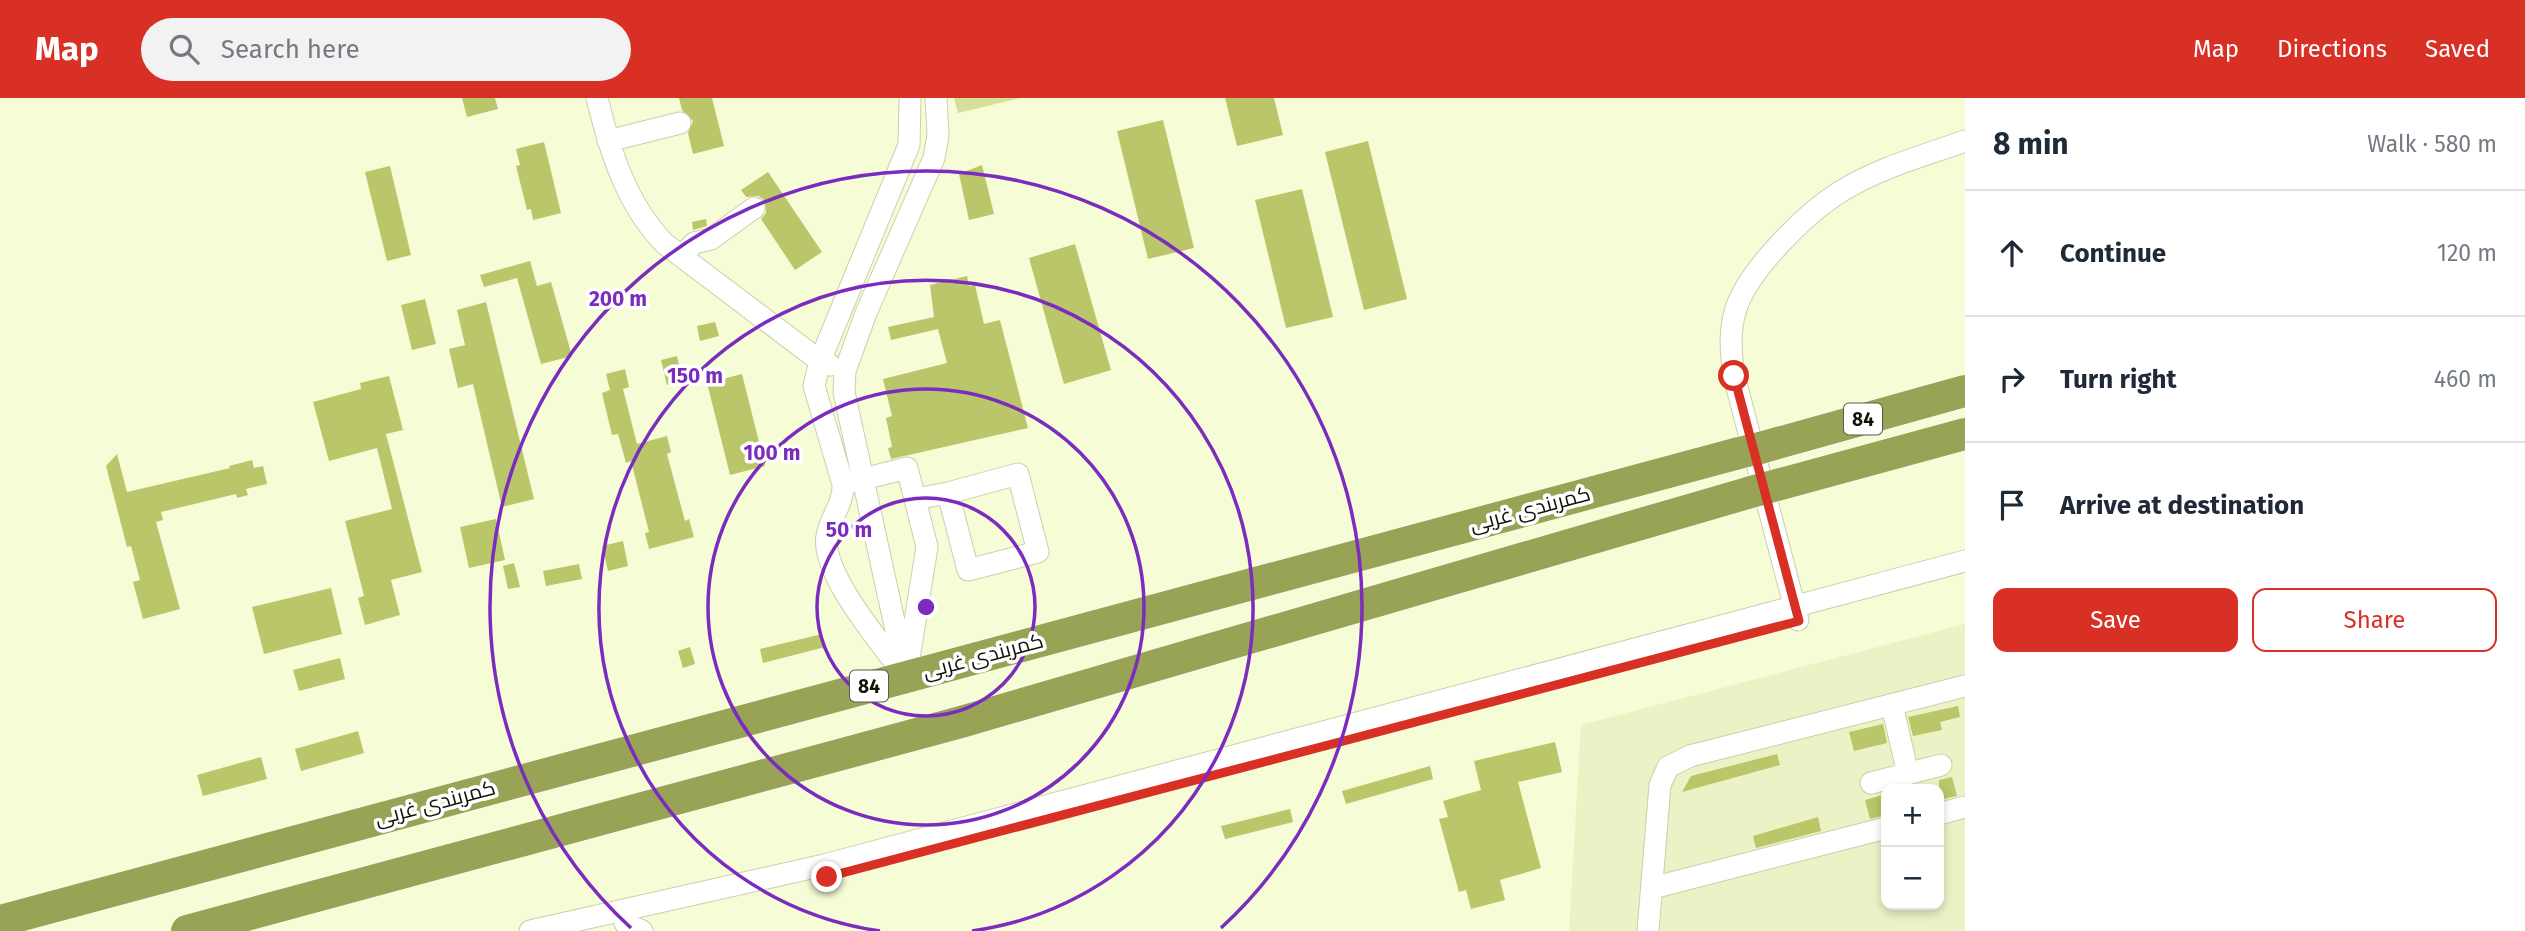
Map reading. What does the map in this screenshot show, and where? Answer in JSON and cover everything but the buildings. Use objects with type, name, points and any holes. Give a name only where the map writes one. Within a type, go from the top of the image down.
[{"type":"highway","name":"کمربندی غربی","points":[[0,921],[1965,391]]},
{"type":"highway","name":"کمربندی غربی","points":[[187,931],[974,718],[1764,488],[1965,434]]},
{"type":"street","points":[[597,98],[617,168],[649,227],[682,257],[820,361],[845,371]]},
{"type":"street","points":[[905,676],[852,482],[814,386],[820,361],[909,145],[910,98]]},
{"type":"street","points":[[905,676],[834,577],[826,537],[852,482],[844,391],[845,371],[866,313],[934,158],[938,135],[936,98]]},
{"type":"street","points":[[608,141],[680,123]]},
{"type":"street","points":[[1797,614],[1734,376],[1729,344],[1736,310],[1760,268],[1794,228],[1840,192],[1888,168],[1965,142]]},
{"type":"street","points":[[682,257],[694,243],[711,239],[754,208]]},
{"type":"street","points":[[852,482],[907,468],[927,547],[905,676]]},
{"type":"street","points":[[915,499],[1018,474],[1038,552],[968,570],[948,493]]},
{"type":"street","points":[[589,931],[633,927],[827,877],[1797,614],[1965,561]]},
{"type":"street","points":[[530,931],[824,865],[1797,614],[1965,576]]},
{"type":"street","points":[[1648,931],[1660,785],[1668,767],[1690,756],[1965,686]]},
{"type":"street","points":[[1892,705],[1908,774]]},
{"type":"street","points":[[1871,783],[1941,765]]},
{"type":"street","points":[[1944,813],[1965,807]]},
{"type":"street","points":[[1651,888],[1881,829]]},
{"type":"shaded area","points":[[954,98],[1020,98],[958,113]]},
{"type":"shaded area","points":[[1965,624],[1965,931],[1569,931],[1581,725]]},
{"type":"route","points":[[827,877],[1799,621],[1734,376]]}]
